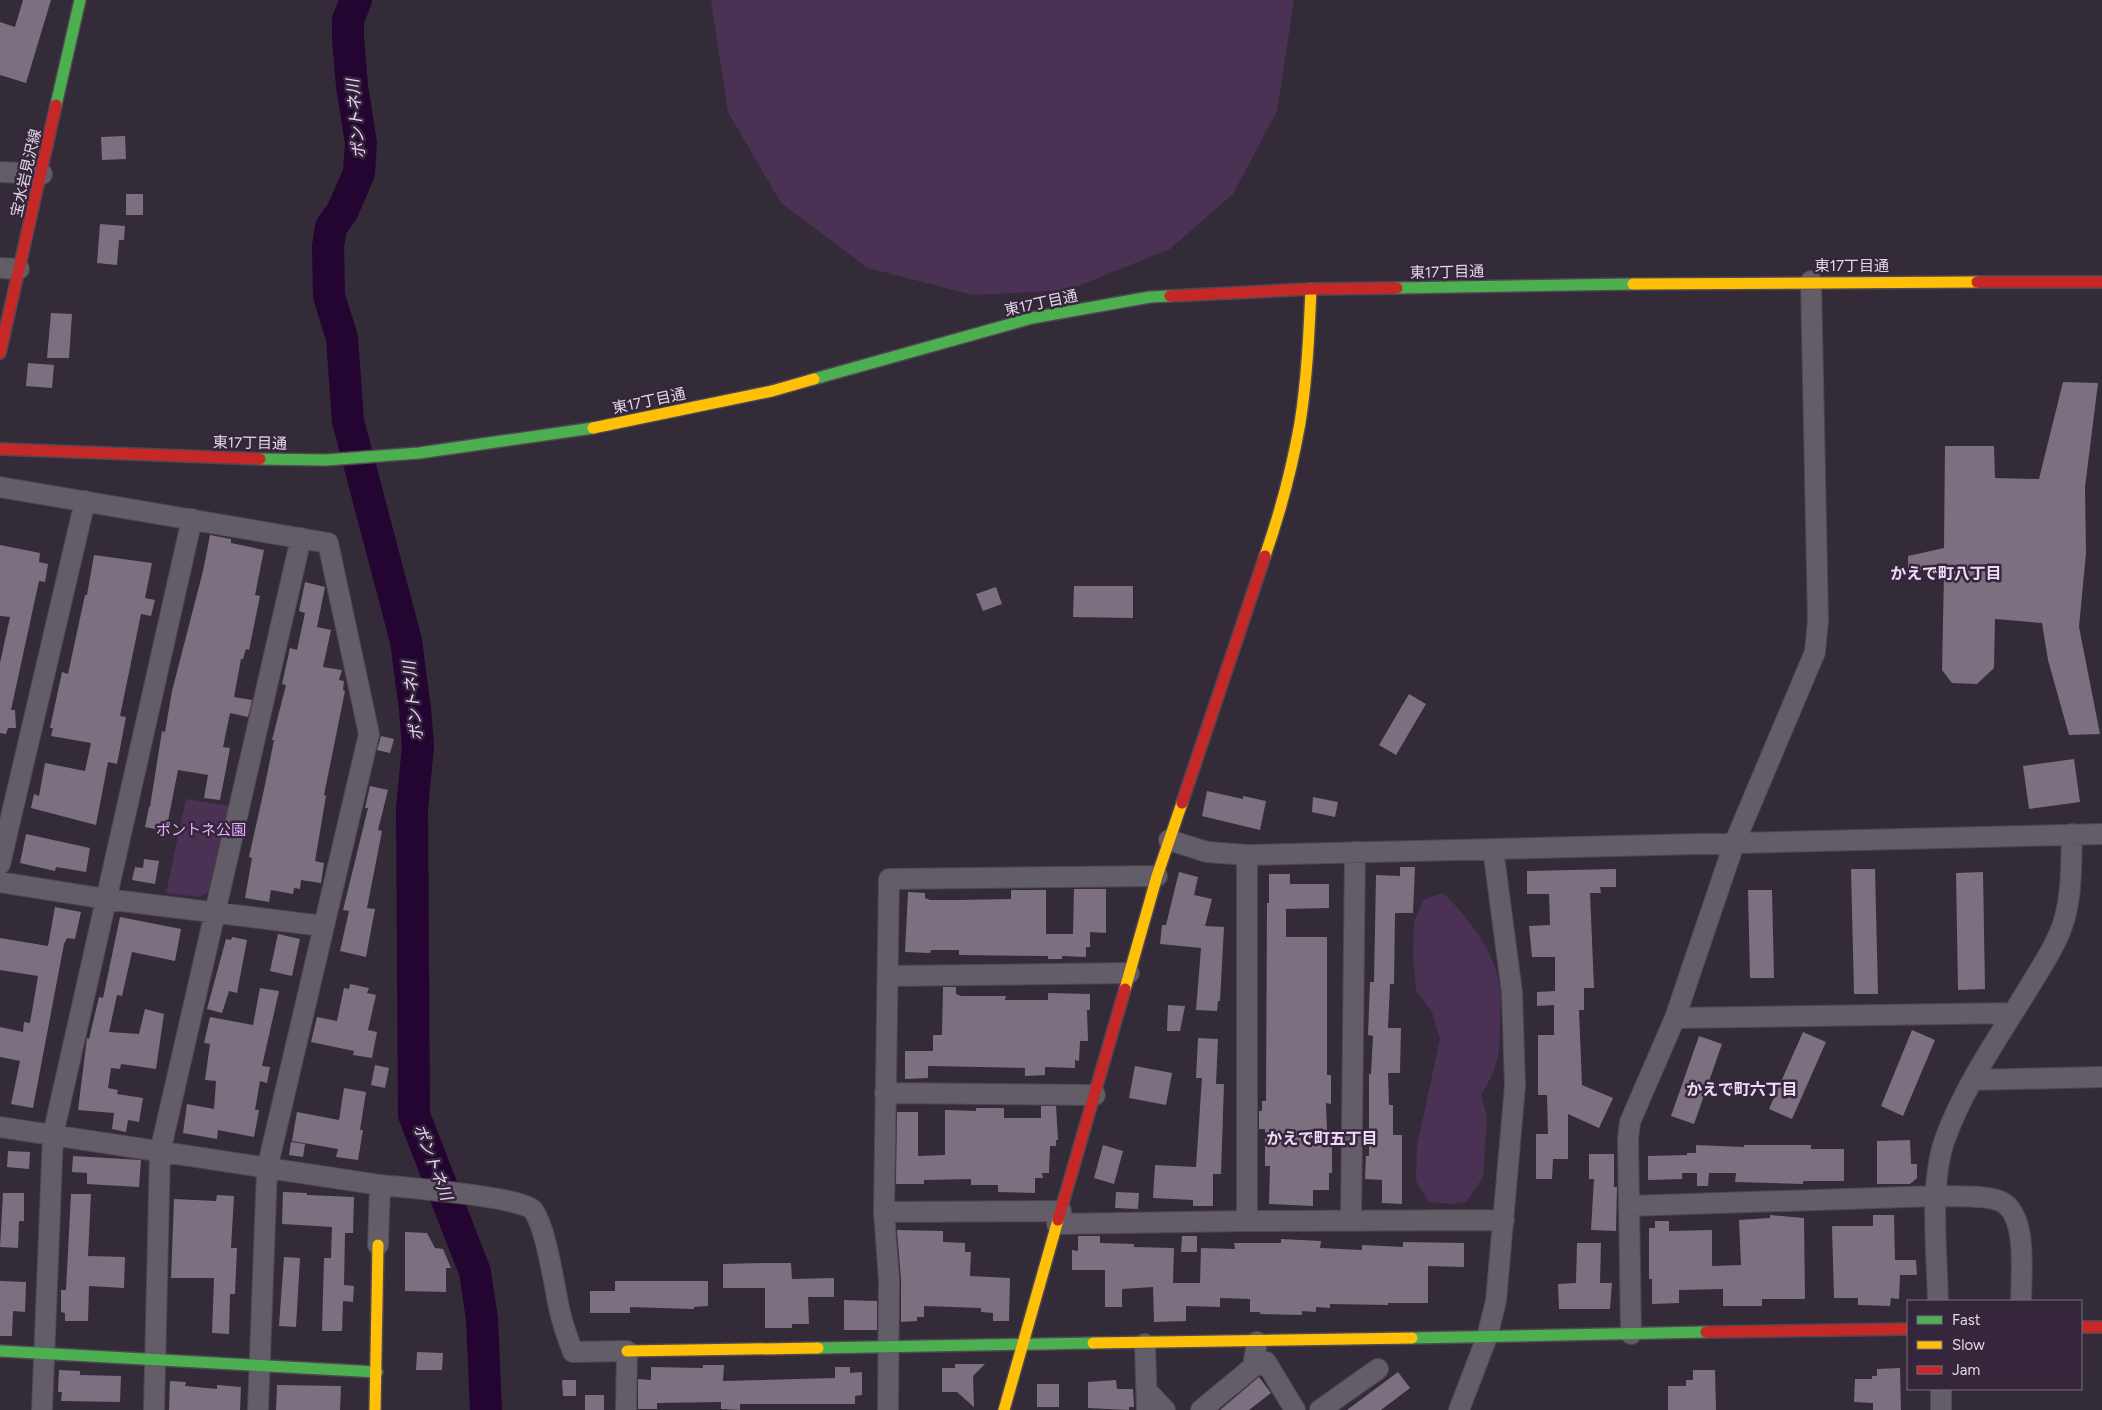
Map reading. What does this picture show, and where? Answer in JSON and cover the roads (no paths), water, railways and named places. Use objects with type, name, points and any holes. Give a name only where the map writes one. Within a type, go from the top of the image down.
[{"type":"street","name":"宝水岩見沢線","points":[[0,353],[10,269],[42,174],[80,0]]},
{"type":"street","points":[[0,172],[42,174]]},
{"type":"street","points":[[1631,1334],[1630,1122],[1675,1018],[1734,844],[1815,652],[1818,620],[1811,281]]},
{"type":"street","name":"東17丁目通","points":[[0,449],[210,458],[326,460],[418,454],[588,429],[772,391],[1032,318],[1150,297],[1310,289],[1811,281],[2102,282]]},
{"type":"street","points":[[1004,1410],[1157,876],[1268,547],[1290,469],[1300,422],[1307,362],[1310,289]]},
{"type":"street","points":[[0,487],[328,543],[368,734],[267,1169],[258,1410]]},
{"type":"street","points":[[0,864],[85,501]]},
{"type":"street","points":[[42,1410],[52,1135],[192,519]]},
{"type":"street","points":[[154,1410],[160,1152],[302,538]]},
{"type":"street","points":[[1938,1300],[1936,1196],[1939,1159],[1945,1139],[1973,1080],[2047,958],[2065,919],[2069,899],[2072,834]]},
{"type":"street","points":[[1169,840],[1207,852],[1246,855],[2102,834]]},
{"type":"street","points":[[1459,1410],[1488,1338],[1496,1301],[1515,1094],[1516,1046],[1506,937],[1493,849]]},
{"type":"street","points":[[1351,1220],[1355,852]]},
{"type":"street","points":[[1246,855],[1247,1221]]},
{"type":"street","points":[[888,1410],[889,1280],[884,1212],[890,879],[1157,876]]},
{"type":"street","points":[[0,882],[106,899],[323,926]]},
{"type":"street","points":[[888,976],[1129,973]]},
{"type":"street","points":[[1675,1018],[2012,1014]]},
{"type":"street","points":[[1973,1080],[2102,1077]]},
{"type":"street","points":[[885,1092],[1095,1095]]},
{"type":"street","points":[[0,1127],[267,1169],[380,1185],[426,1189],[522,1204],[532,1209],[543,1234],[560,1314],[573,1352],[1145,1344],[1907,1329]]},
{"type":"street","points":[[376,1410],[380,1185]]},
{"type":"street","points":[[1629,1206],[1936,1196],[1987,1198],[2001,1202],[2010,1208],[2016,1217],[2020,1230],[2021,1300]]},
{"type":"street","points":[[884,1212],[1059,1218],[1247,1221],[1504,1220]]},
{"type":"street","points":[[2082,1327],[2102,1327]]},
{"type":"street","points":[[1254,1367],[1257,1342]]},
{"type":"street","points":[[1145,1344],[1147,1401],[1165,1410]]},
{"type":"street","points":[[0,1351],[377,1372]]},
{"type":"street","points":[[626,1410],[627,1351]]},
{"type":"street","points":[[1201,1410],[1254,1367],[1266,1362],[1295,1410]]},
{"type":"street","points":[[1320,1410],[1378,1369]]},
{"type":"street","points":[[1941,1390],[1941,1410]]},
{"type":"waterway","name":"ポントネ川","points":[[356,0],[348,20],[348,38],[352,86],[361,143],[359,173],[342,212],[331,227],[328,246],[329,296],[342,338],[348,421],[406,641],[415,709],[418,746],[412,809],[414,1115],[475,1272],[482,1319],[486,1410]]},
{"type":"district","name":"かえで町八丁目","points":[[1946,573]]},
{"type":"district","name":"かえで町六丁目","points":[[1742,1089]]},
{"type":"district","name":"かえで町五丁目","points":[[1322,1138]]},
{"type":"park label","name":"ポントネ公園","points":[[201,830]]}]
